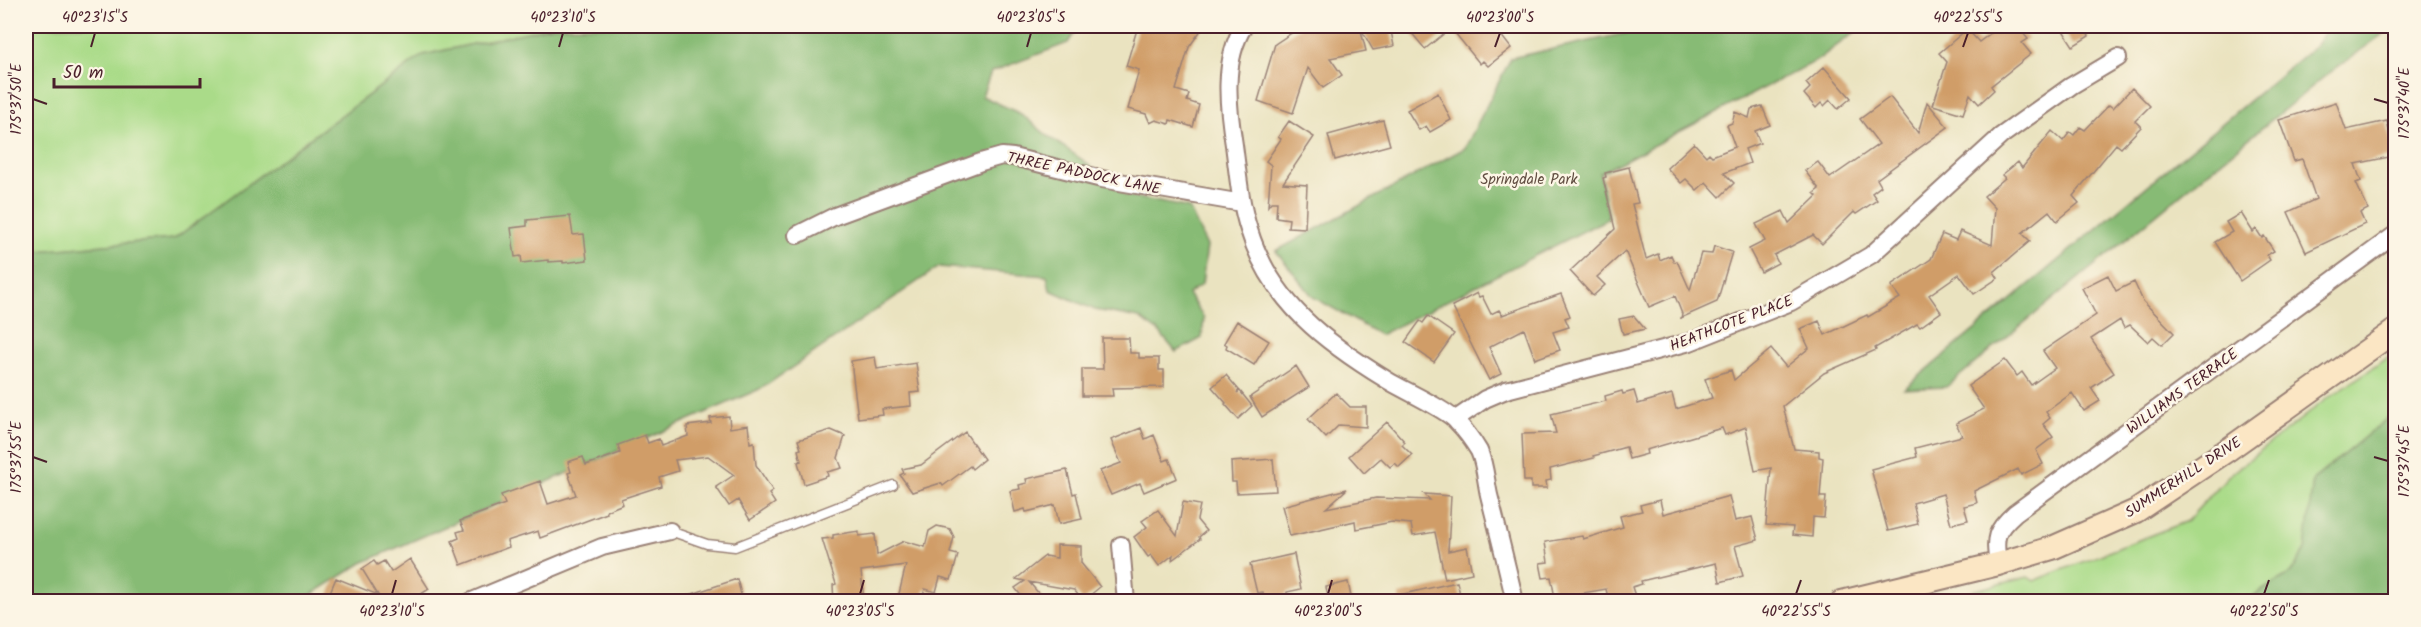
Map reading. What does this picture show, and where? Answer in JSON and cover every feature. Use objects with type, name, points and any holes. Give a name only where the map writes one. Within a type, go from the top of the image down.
[{"type":"main road","name":"SUMMERHILL DRIVE","points":[[1842,602],[1998,564],[2052,548],[2136,511],[2229,449],[2396,330]]},
{"type":"street","points":[[1244,26],[1239,33],[1232,55],[1229,114],[1242,203],[1249,232],[1262,262],[1290,306],[1335,345],[1386,380],[1456,419],[1479,452],[1515,602]]},
{"type":"street","name":"HEATHCOTE PLACE","points":[[1456,419],[1485,399],[1506,390],[1690,342],[1791,302],[1871,255],[2001,136],[2071,86],[2118,58]]},
{"type":"street","name":"THREE PADDOCK LANE","points":[[797,235],[845,212],[1002,156],[1025,159],[1102,179],[1242,203]]},
{"type":"street","name":"WILLIAMS TERRACE","points":[[1998,564],[1996,535],[2002,525],[2015,513],[2396,234]]},
{"type":"street","points":[[470,602],[602,546],[670,531]]},
{"type":"street","points":[[1121,545],[1126,602]]},
{"type":"lane","points":[[670,531],[707,544],[735,547],[893,485]]},
{"type":"green space","points":[[26,26],[555,26],[423,55],[174,239],[26,252]]},
{"type":"green space","points":[[555,26],[1079,26],[1068,43],[991,72],[982,96],[1021,114],[1084,161],[1124,195],[1189,208],[1207,246],[1202,284],[1188,294],[1204,318],[1202,338],[1176,352],[1160,333],[1139,318],[1095,310],[1050,290],[1047,276],[939,267],[762,388],[362,563],[301,601],[26,602],[26,252],[174,239],[423,55]]},
{"type":"green space","name":"Springdale Park","points":[[1653,26],[1863,26],[1816,61],[1600,173],[1609,218],[1380,335],[1313,297],[1276,251],[1465,148],[1511,58]]},
{"type":"green space","points":[[2329,26],[2394,26],[2324,77],[1946,387],[1904,389],[2316,45]]},
{"type":"green space","points":[[2395,353],[2395,412],[2313,480],[2306,550],[2291,573],[2245,601],[1927,602],[2028,577],[2034,581],[2187,521],[2228,476],[2325,400]]},
{"type":"green space","points":[[2395,412],[2395,601],[2245,601],[2291,573],[2305,550],[2313,480]]},
{"type":"building","points":[[1138,26],[1204,26],[1189,47],[1176,90],[1189,94],[1187,101],[1199,105],[1193,127],[1170,120],[1169,124],[1156,120],[1150,123],[1146,114],[1128,109],[1139,70],[1126,66]]},
{"type":"building","points":[[1302,26],[1390,26],[1394,46],[1373,50],[1360,27],[1366,51],[1330,58],[1342,75],[1323,88],[1308,68],[1293,113],[1258,101],[1275,44]]},
{"type":"building","points":[[1406,26],[1494,26],[1511,48],[1488,66],[1483,61],[1480,64],[1451,28],[1425,49]]},
{"type":"building","points":[[2000,26],[2017,26],[2028,39],[2022,43],[2031,54],[1991,86],[1994,90],[1979,104],[1970,94],[1963,114],[1933,105],[1947,62],[1939,53],[1967,29],[1979,42]]},
{"type":"building","points":[[2060,26],[2083,26],[2089,36],[2073,46]]},
{"type":"building","points":[[1824,67],[1851,98],[1838,109],[1830,100],[1824,106],[1821,103],[1816,108],[1804,94],[1810,88],[1806,83]]},
{"type":"building","points":[[2132,88],[2150,106],[2135,121],[2141,127],[2121,148],[2116,144],[2073,196],[2079,203],[2057,221],[2049,211],[2022,233],[2030,241],[1994,272],[1998,278],[1974,294],[1959,274],[1929,295],[1941,312],[1920,327],[1917,324],[1875,348],[1876,350],[1824,373],[1783,406],[1794,449],[1819,451],[1819,457],[1823,458],[1820,497],[1826,497],[1824,518],[1813,517],[1812,537],[1792,535],[1793,527],[1766,525],[1771,468],[1755,471],[1746,427],[1725,435],[1722,428],[1646,450],[1647,454],[1629,459],[1626,447],[1550,469],[1551,480],[1546,481],[1547,488],[1531,488],[1531,481],[1524,481],[1522,434],[1556,433],[1551,414],[1606,401],[1605,396],[1622,391],[1623,394],[1634,391],[1638,404],[1672,394],[1676,409],[1712,398],[1705,379],[1731,370],[1734,380],[1771,349],[1786,367],[1809,348],[1800,329],[1819,321],[1825,335],[1867,315],[1868,317],[1900,298],[1891,286],[1931,259],[1942,234],[1956,240],[1960,231],[1992,245],[1995,208],[1984,196],[2005,178],[2002,175],[2018,162],[2022,168],[2052,131],[2063,141],[2070,132],[2074,135],[2080,127],[2085,130],[2109,105],[2113,108]]},
{"type":"building","points":[[1438,93],[1451,120],[1430,132],[1426,126],[1419,130],[1407,110]]},
{"type":"building","points":[[1890,97],[1918,133],[1927,102],[1948,127],[1877,179],[1881,186],[1872,193],[1877,200],[1856,214],[1854,212],[1822,244],[1813,235],[1774,255],[1778,263],[1761,272],[1749,249],[1765,241],[1756,224],[1783,211],[1789,223],[1817,196],[1814,193],[1819,189],[1805,171],[1818,162],[1830,178],[1879,144],[1860,119]]},
{"type":"building","points":[[2336,102],[2346,130],[2387,121],[2394,156],[2355,164],[2361,181],[2356,183],[2368,209],[2360,213],[2365,224],[2306,252],[2288,212],[2316,199],[2302,159],[2294,161],[2279,120]]},
{"type":"building","points":[[1762,106],[1770,125],[1755,131],[1760,143],[1745,149],[1750,163],[1724,173],[1734,183],[1720,197],[1706,182],[1697,190],[1686,179],[1681,183],[1667,168],[1694,143],[1706,156],[1709,153],[1712,156],[1735,147],[1727,125],[1732,123],[1735,112],[1749,118],[1751,109]]},
{"type":"building","points":[[1383,120],[1390,145],[1335,160],[1328,135]]},
{"type":"building","points":[[1289,121],[1314,137],[1283,183],[1307,185],[1305,228],[1288,227],[1289,219],[1276,217],[1277,202],[1271,202],[1268,206],[1271,165],[1266,161],[1281,139],[1278,137]]},
{"type":"building","points":[[1629,167],[1638,203],[1632,204],[1646,259],[1658,254],[1660,260],[1671,255],[1674,262],[1677,261],[1690,290],[1701,253],[1712,254],[1714,246],[1732,252],[1717,302],[1681,318],[1682,314],[1675,296],[1649,307],[1625,251],[1597,277],[1605,285],[1593,296],[1570,271],[1615,229],[1603,178],[1606,177],[1605,173]]},
{"type":"building","points":[[2241,213],[2253,232],[2256,229],[2262,238],[2264,236],[2274,251],[2267,255],[2270,260],[2240,281],[2215,242],[2232,232],[2226,222]]},
{"type":"building","points":[[570,216],[573,235],[584,234],[587,260],[563,263],[563,261],[548,262],[548,260],[522,263],[521,256],[515,257],[511,228],[527,226],[527,220]]},
{"type":"building","points":[[2108,275],[2116,291],[2134,282],[2143,301],[2174,333],[2162,345],[2153,337],[2148,342],[2130,325],[2124,328],[2120,320],[2091,339],[2114,373],[2091,388],[2100,401],[2084,411],[2072,393],[2046,412],[2050,418],[2043,424],[2053,437],[2036,450],[2043,464],[2021,475],[2018,469],[1974,491],[1977,503],[1964,506],[1968,520],[1951,524],[1943,494],[1913,503],[1918,524],[1888,531],[1871,469],[1917,457],[1915,448],[1962,436],[1956,423],[1984,409],[1968,386],[2005,360],[2017,376],[2022,372],[2031,385],[2055,368],[2043,351],[2096,315],[2082,288]]},
{"type":"building","points":[[1477,293],[1479,297],[1482,296],[1491,314],[1499,310],[1502,315],[1561,294],[1570,316],[1565,318],[1569,327],[1553,332],[1560,350],[1535,359],[1524,329],[1489,347],[1501,374],[1489,380],[1452,306]]},
{"type":"building","points":[[1428,316],[1454,334],[1434,362],[1405,342],[1420,321],[1423,323]]},
{"type":"building","points":[[1634,316],[1645,329],[1623,334],[1619,319]]},
{"type":"building","points":[[1237,321],[1269,341],[1254,365],[1226,348],[1227,345],[1224,343]]},
{"type":"building","points":[[1102,338],[1129,338],[1130,353],[1139,353],[1139,358],[1159,358],[1159,370],[1164,370],[1164,387],[1112,388],[1113,396],[1082,396],[1082,369],[1103,369]]},
{"type":"building","points":[[875,357],[877,369],[916,363],[920,392],[910,393],[911,406],[882,409],[883,415],[858,418],[851,361]]},
{"type":"building","points":[[1296,366],[1309,387],[1262,417],[1250,397]]},
{"type":"building","points":[[1226,375],[1239,390],[1237,393],[1240,391],[1252,406],[1238,419],[1212,387]]},
{"type":"building","points":[[1336,393],[1350,407],[1366,407],[1366,427],[1339,425],[1326,438],[1308,419]]},
{"type":"building","points":[[729,416],[730,428],[748,425],[750,443],[754,442],[756,465],[773,491],[769,494],[775,503],[750,520],[738,500],[729,506],[716,487],[734,475],[708,456],[675,460],[678,471],[659,477],[661,486],[621,499],[623,504],[606,511],[607,513],[540,538],[538,531],[507,541],[509,547],[461,565],[452,541],[459,538],[457,532],[464,530],[460,521],[505,504],[501,495],[540,481],[548,504],[576,495],[568,473],[571,472],[568,462],[583,457],[586,465],[620,453],[618,445],[645,435],[648,443],[659,439],[661,446],[688,436],[687,426],[711,423],[710,418]]},
{"type":"building","points":[[1387,422],[1405,442],[1402,445],[1412,455],[1399,467],[1395,463],[1390,467],[1381,458],[1364,473],[1349,456]]},
{"type":"building","points":[[1141,428],[1145,439],[1154,435],[1164,461],[1169,459],[1177,478],[1144,492],[1140,483],[1111,495],[1100,471],[1121,463],[1111,440]]},
{"type":"building","points":[[831,430],[845,436],[838,458],[842,468],[827,472],[828,476],[804,484],[798,462],[801,461],[798,450],[801,449],[798,440]]},
{"type":"building","points":[[965,432],[984,459],[972,469],[970,466],[943,486],[941,483],[912,492],[900,475],[904,473],[902,469],[921,465]]},
{"type":"building","points":[[1273,459],[1276,491],[1237,493],[1236,482],[1232,482],[1231,462]]},
{"type":"building","points":[[1067,470],[1073,494],[1076,493],[1082,519],[1059,524],[1055,505],[1026,512],[1025,509],[1015,512],[1010,491],[1020,489],[1019,485],[1027,483],[1026,479]]},
{"type":"building","points":[[1347,489],[1326,508],[1376,498],[1430,500],[1424,494],[1451,496],[1448,551],[1467,547],[1472,573],[1445,579],[1435,532],[1413,536],[1411,524],[1392,522],[1356,529],[1355,521],[1290,536],[1282,506]]},
{"type":"building","points":[[1729,496],[1735,521],[1752,517],[1758,540],[1735,546],[1743,576],[1720,582],[1716,563],[1641,581],[1642,584],[1632,587],[1635,596],[1617,602],[1609,602],[1606,589],[1555,598],[1551,577],[1543,578],[1540,563],[1548,562],[1545,542],[1582,536],[1583,539],[1623,527],[1620,516],[1642,511],[1640,505],[1660,500],[1663,514]]},
{"type":"building","points":[[1183,502],[1200,505],[1197,520],[1206,531],[1199,537],[1200,539],[1172,560],[1173,555],[1159,566],[1151,555],[1148,557],[1134,537],[1147,527],[1142,521],[1158,510],[1177,536]]},
{"type":"building","points":[[937,526],[950,529],[954,537],[950,553],[958,555],[951,580],[940,577],[936,592],[925,589],[921,602],[897,602],[906,565],[861,571],[864,602],[834,602],[833,585],[836,584],[822,539],[859,531],[859,536],[875,534],[877,555],[904,541],[925,547],[929,531]]},
{"type":"building","points":[[1057,545],[1081,546],[1081,563],[1100,587],[1083,601],[1074,590],[1029,582],[1046,602],[1026,602],[1015,588],[1025,581],[1016,579],[1045,556],[1057,558]]},
{"type":"building","points":[[1294,554],[1301,589],[1265,600],[1263,592],[1257,593],[1250,564]]},
{"type":"building","points":[[410,559],[429,589],[409,602],[326,602],[336,578],[378,595],[362,569],[374,561],[377,565],[384,561],[391,572]]},
{"type":"building","points":[[737,579],[743,602],[684,602],[683,597]]},
{"type":"building","points":[[1348,582],[1352,602],[1329,602],[1326,587]]},
{"type":"building","points":[[1457,582],[1462,602],[1400,602],[1399,595]]}]
